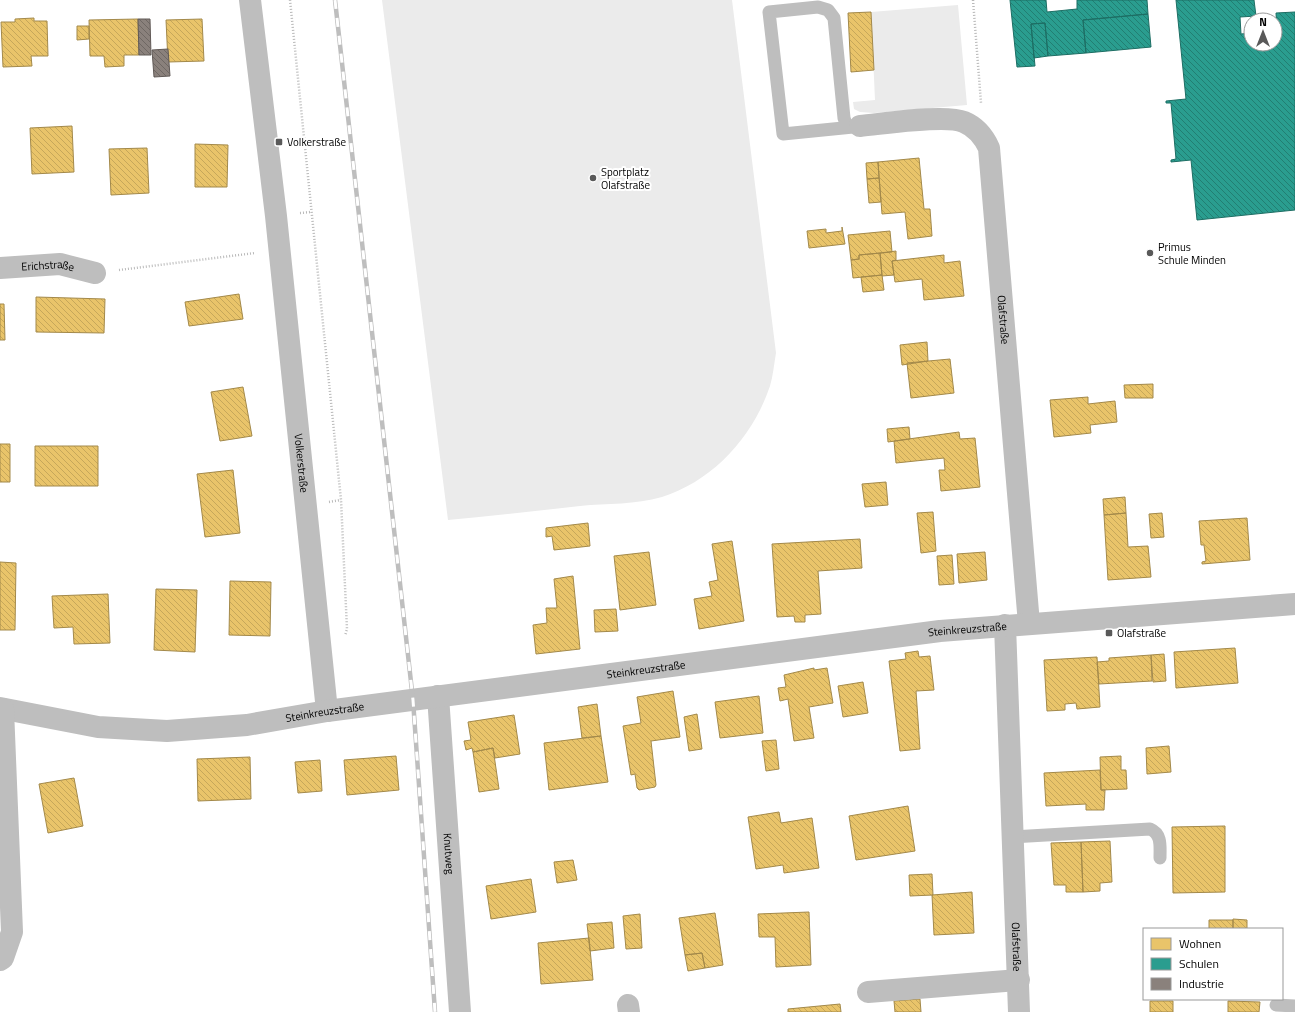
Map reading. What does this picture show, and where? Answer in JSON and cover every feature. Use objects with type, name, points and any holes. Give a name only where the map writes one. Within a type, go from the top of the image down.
[{"type":"street","name":"Volkerstraße","points":[[250,0],[280,251],[327,711]]},
{"type":"street","points":[[856,127],[946,118],[962,121],[974,127],[984,137]]},
{"type":"street","name":"Olafstraße","points":[[984,137],[989,148],[1029,624]]},
{"type":"street","name":"Erichstraße","points":[[0,268],[60,264],[95,273]]},
{"type":"street","name":"Steinkreuzstraße","points":[[1,708],[98,727],[167,730],[248,725],[327,711],[940,631],[1295,604]]},
{"type":"street","name":"Olafstraße","points":[[1005,626],[1019,1012]]},
{"type":"street","name":"Knutweg","points":[[438,696],[460,1012]]},
{"type":"street","points":[[0,960],[3,958],[12,932],[1,708]]},
{"type":"street","name":"Olafstraße","points":[[868,992],[1019,980]]},
{"type":"lane","points":[[818,7],[828,10],[834,18],[844,118],[846,124],[856,127],[783,134],[769,12],[818,7]]},
{"type":"lane","points":[[1013,837],[1150,829],[1155,831],[1159,836],[1160,858]]},
{"type":"lane","points":[[1276,1005],[1295,1006]]},
{"type":"path","points":[[290,0],[342,500],[347,629],[344,642]]},
{"type":"path","points":[[973,0],[984,137]]},
{"type":"path","points":[[95,273],[280,251]]},
{"type":"shaded area","name":"Sportplatz Olafstraße","points":[[382,0],[732,0],[776,353],[770,386],[763,405],[753,423],[729,455],[698,480],[681,490],[652,500],[448,520]]},
{"type":"shaded area","points":[[958,5],[967,105],[874,113],[860,112],[854,109],[853,102],[875,100],[871,12]]},
{"type":"building: Wohnen","points":[[871,12],[874,70],[851,72],[848,13]]},
{"type":"building: Wohnen","points":[[34,18],[34,21],[47,21],[48,56],[31,56],[32,66],[3,67],[1,22],[15,22],[15,19]]},
{"type":"building: Wohnen","points":[[138,19],[139,55],[124,55],[124,66],[105,67],[104,56],[90,56],[89,20]]},
{"type":"building: Wohnen","points":[[202,19],[204,61],[168,62],[166,20]]},
{"type":"building: Wohnen","points":[[77,26],[89,26],[89,39],[77,40]]},
{"type":"building: Wohnen","points":[[72,126],[74,172],[32,174],[30,128]]},
{"type":"building: Wohnen","points":[[195,144],[228,145],[227,187],[195,187]]},
{"type":"building: Wohnen","points":[[147,148],[149,193],[111,195],[109,149]]},
{"type":"building: Wohnen","points":[[919,158],[924,209],[930,209],[932,236],[908,239],[905,212],[882,214],[878,162]]},
{"type":"building: Wohnen","points":[[878,162],[879,178],[867,179],[866,163]]},
{"type":"building: Wohnen","points":[[879,178],[881,202],[869,203],[867,179]]},
{"type":"building: Wohnen","points":[[842,227],[845,244],[809,248],[807,231],[826,229],[826,233],[842,231]]},
{"type":"building: Wohnen","points":[[890,231],[892,252],[859,255],[859,259],[851,260],[848,235]]},
{"type":"building: Wohnen","points":[[896,251],[896,260],[892,261],[894,275],[882,276],[880,253]]},
{"type":"building: Wohnen","points":[[880,253],[882,275],[853,278],[851,260],[859,259],[859,255]]},
{"type":"building: Wohnen","points":[[944,255],[944,263],[960,261],[964,296],[924,300],[922,279],[895,282],[892,261]]},
{"type":"building: Wohnen","points":[[882,275],[884,290],[863,292],[861,277]]},
{"type":"building: Wohnen","points":[[239,294],[243,319],[189,326],[185,302]]},
{"type":"building: Wohnen","points":[[36,297],[105,299],[104,333],[36,332]]},
{"type":"building: Wohnen","points":[[0,304],[4,304],[5,340],[0,340]]},
{"type":"building: Wohnen","points":[[927,342],[928,361],[902,365],[900,345]]},
{"type":"building: Wohnen","points":[[950,359],[954,393],[911,398],[907,363]]},
{"type":"building: Wohnen","points":[[1153,384],[1153,398],[1125,398],[1124,385]]},
{"type":"building: Wohnen","points":[[243,387],[252,436],[220,441],[211,392]]},
{"type":"building: Wohnen","points":[[1088,397],[1088,404],[1115,401],[1117,422],[1090,425],[1091,433],[1054,437],[1050,400]]},
{"type":"building: Wohnen","points":[[909,427],[910,439],[888,442],[887,429]]},
{"type":"building: Wohnen","points":[[959,432],[960,439],[975,438],[980,487],[941,491],[939,470],[945,470],[944,458],[896,463],[894,441]]},
{"type":"building: Wohnen","points":[[0,444],[10,444],[10,482],[0,482]]},
{"type":"building: Wohnen","points":[[35,446],[98,446],[98,486],[35,486]]},
{"type":"building: Wohnen","points":[[233,470],[240,533],[205,537],[197,474]]},
{"type":"building: Wohnen","points":[[886,482],[888,505],[865,507],[862,484]]},
{"type":"building: Wohnen","points":[[1125,497],[1126,513],[1104,515],[1103,499]]},
{"type":"building: Wohnen","points":[[933,512],[936,551],[921,553],[917,513]]},
{"type":"building: Wohnen","points":[[1126,513],[1128,547],[1148,546],[1151,577],[1108,580],[1104,515]]},
{"type":"building: Wohnen","points":[[1162,513],[1164,537],[1151,538],[1149,514]]},
{"type":"building: Wohnen","points":[[1247,518],[1250,560],[1202,564],[1202,562],[1206,561],[1204,545],[1201,545],[1199,521]]},
{"type":"building: Wohnen","points":[[588,523],[590,546],[554,550],[552,536],[546,537],[546,528]]},
{"type":"building: Wohnen","points":[[860,539],[862,568],[818,571],[821,614],[805,615],[805,622],[795,622],[794,616],[777,617],[772,544]]},
{"type":"building: Wohnen","points":[[732,541],[744,621],[699,629],[694,599],[712,596],[709,582],[718,580],[712,544]]},
{"type":"building: Wohnen","points":[[649,552],[656,605],[620,610],[614,556]]},
{"type":"building: Wohnen","points":[[985,552],[987,580],[959,583],[957,554]]},
{"type":"building: Wohnen","points":[[952,555],[954,584],[939,585],[937,556]]},
{"type":"building: Wohnen","points":[[0,562],[16,563],[15,630],[0,630]]},
{"type":"building: Wohnen","points":[[573,576],[580,649],[536,654],[533,625],[547,623],[546,608],[557,608],[554,579]]},
{"type":"building: Wohnen","points":[[230,581],[271,582],[270,636],[229,635]]},
{"type":"building: Wohnen","points":[[156,589],[197,590],[195,652],[154,650]]},
{"type":"building: Wohnen","points":[[108,594],[110,643],[74,644],[73,627],[54,628],[52,596]]},
{"type":"building: Wohnen","points":[[616,609],[618,631],[595,632],[594,610]]},
{"type":"building: Wohnen","points":[[1235,648],[1238,683],[1176,688],[1174,652]]},
{"type":"building: Wohnen","points":[[918,651],[919,657],[930,656],[934,690],[916,691],[920,749],[900,751],[889,661],[906,659],[905,653]]},
{"type":"building: Wohnen","points":[[1164,654],[1166,681],[1153,682],[1151,655]]},
{"type":"building: Wohnen","points":[[1151,655],[1152,681],[1099,684],[1097,662],[1109,661],[1109,658]]},
{"type":"building: Wohnen","points":[[1097,657],[1100,707],[1077,709],[1076,703],[1065,704],[1065,710],[1047,711],[1044,660]]},
{"type":"building: Wohnen","points":[[814,668],[814,670],[827,668],[833,703],[809,707],[814,738],[794,741],[788,699],[780,701],[778,688],[786,687],[784,675]]},
{"type":"building: Wohnen","points":[[863,682],[868,713],[843,717],[838,686]]},
{"type":"building: Wohnen","points":[[673,691],[680,737],[651,741],[656,785],[655,787],[639,790],[637,788],[635,774],[631,775],[623,726],[641,723],[637,697]]},
{"type":"building: Wohnen","points":[[759,696],[763,733],[720,738],[715,702]]},
{"type":"building: Wohnen","points":[[597,704],[601,736],[582,738],[578,707]]},
{"type":"building: Wohnen","points":[[697,714],[702,749],[689,751],[684,717]]},
{"type":"building: Wohnen","points":[[514,715],[520,754],[495,758],[493,748],[473,752],[472,748],[466,750],[464,741],[471,740],[468,722]]},
{"type":"building: Wohnen","points":[[601,736],[608,782],[549,790],[544,743]]},
{"type":"building: Wohnen","points":[[776,740],[779,769],[766,771],[762,741]]},
{"type":"building: Wohnen","points":[[1169,746],[1171,772],[1147,774],[1146,748]]},
{"type":"building: Wohnen","points":[[493,748],[499,789],[479,792],[473,752]]},
{"type":"building: Wohnen","points":[[396,756],[399,790],[347,795],[344,760]]},
{"type":"building: Wohnen","points":[[1121,756],[1121,770],[1126,770],[1127,789],[1101,790],[1100,757]]},
{"type":"building: Wohnen","points":[[250,757],[251,799],[198,801],[197,759]]},
{"type":"building: Wohnen","points":[[320,760],[322,791],[298,793],[295,762]]},
{"type":"building: Wohnen","points":[[1100,770],[1101,790],[1105,790],[1104,810],[1086,810],[1086,804],[1046,806],[1044,773]]},
{"type":"building: Wohnen","points":[[74,778],[83,826],[48,833],[39,784]]},
{"type":"building: Wohnen","points":[[908,806],[915,851],[856,860],[849,816]]},
{"type":"building: Wohnen","points":[[779,812],[781,823],[812,818],[819,868],[784,873],[783,865],[756,869],[748,817]]},
{"type":"building: Wohnen","points":[[1225,826],[1225,892],[1173,893],[1172,827]]},
{"type":"building: Wohnen","points":[[1110,841],[1112,882],[1100,883],[1100,891],[1083,892],[1081,842]]},
{"type":"building: Wohnen","points":[[1081,842],[1083,892],[1066,892],[1066,885],[1054,885],[1051,843]]},
{"type":"building: Wohnen","points":[[573,860],[577,880],[557,883],[554,862]]},
{"type":"building: Wohnen","points":[[932,874],[933,895],[910,896],[909,875]]},
{"type":"building: Wohnen","points":[[531,879],[536,912],[491,919],[486,886]]},
{"type":"building: Wohnen","points":[[972,892],[974,933],[934,935],[932,895]]},
{"type":"building: Wohnen","points":[[809,912],[811,965],[776,967],[775,937],[759,937],[758,914]]},
{"type":"building: Wohnen","points":[[715,913],[723,965],[705,968],[702,953],[685,955],[679,918]]},
{"type":"building: Wohnen","points":[[640,914],[642,948],[626,949],[623,916]]},
{"type":"building: Wohnen","points":[[1233,919],[1247,920],[1247,928],[1233,928]]},
{"type":"building: Wohnen","points":[[1209,920],[1233,920],[1233,928],[1209,928]]},
{"type":"building: Wohnen","points":[[612,922],[614,948],[590,951],[587,924]]},
{"type":"building: Wohnen","points":[[589,938],[593,980],[541,984],[538,943]]},
{"type":"building: Wohnen","points":[[702,953],[705,968],[688,971],[685,955]]},
{"type":"building: Wohnen","points":[[920,999],[921,1012],[895,1012],[894,1001]]},
{"type":"building: Wohnen","points":[[1150,1001],[1173,1001],[1173,1012],[1150,1012]]},
{"type":"building: Wohnen","points":[[1228,1001],[1260,1002],[1259,1012],[1228,1012]]},
{"type":"building: Wohnen","points":[[840,1004],[841,1012],[788,1012],[788,1009]]},
{"type":"building: Schulen","points":[[1010,0],[1046,0],[1047,12],[1077,9],[1077,0],[1147,0],[1148,14],[1083,20],[1086,53],[1048,56],[1045,23],[1031,24],[1035,66],[1017,67]]},
{"type":"building: Schulen","points":[[1176,0],[1254,0],[1256,12],[1243,12],[1243,17],[1240,17],[1241,34],[1243,34],[1243,52],[1283,52],[1283,13],[1295,12],[1295,210],[1197,220],[1191,160],[1171,162],[1171,160],[1176,159],[1171,103],[1166,103],[1166,101],[1186,99]]},
{"type":"building: Schulen","points":[[1148,14],[1151,47],[1086,53],[1083,20]]},
{"type":"building: Schulen","points":[[1045,23],[1048,56],[1034,58],[1031,24]]},
{"type":"building: Industrie","points":[[138,19],[150,19],[151,55],[139,55]]},
{"type":"building: Industrie","points":[[168,49],[170,76],[154,77],[152,50]]},
{"type":"railway","points":[[335,0],[413,700],[435,1012]]},
{"type":"place","name":"Volkerstraße","points":[[279,142]]},
{"type":"place","name":"Sportplatz Olafstraße","points":[[593,178]]},
{"type":"place","name":"Primus Schule Minden","points":[[1150,253]]},
{"type":"place","name":"Olafstraße","points":[[1109,633]]}]
